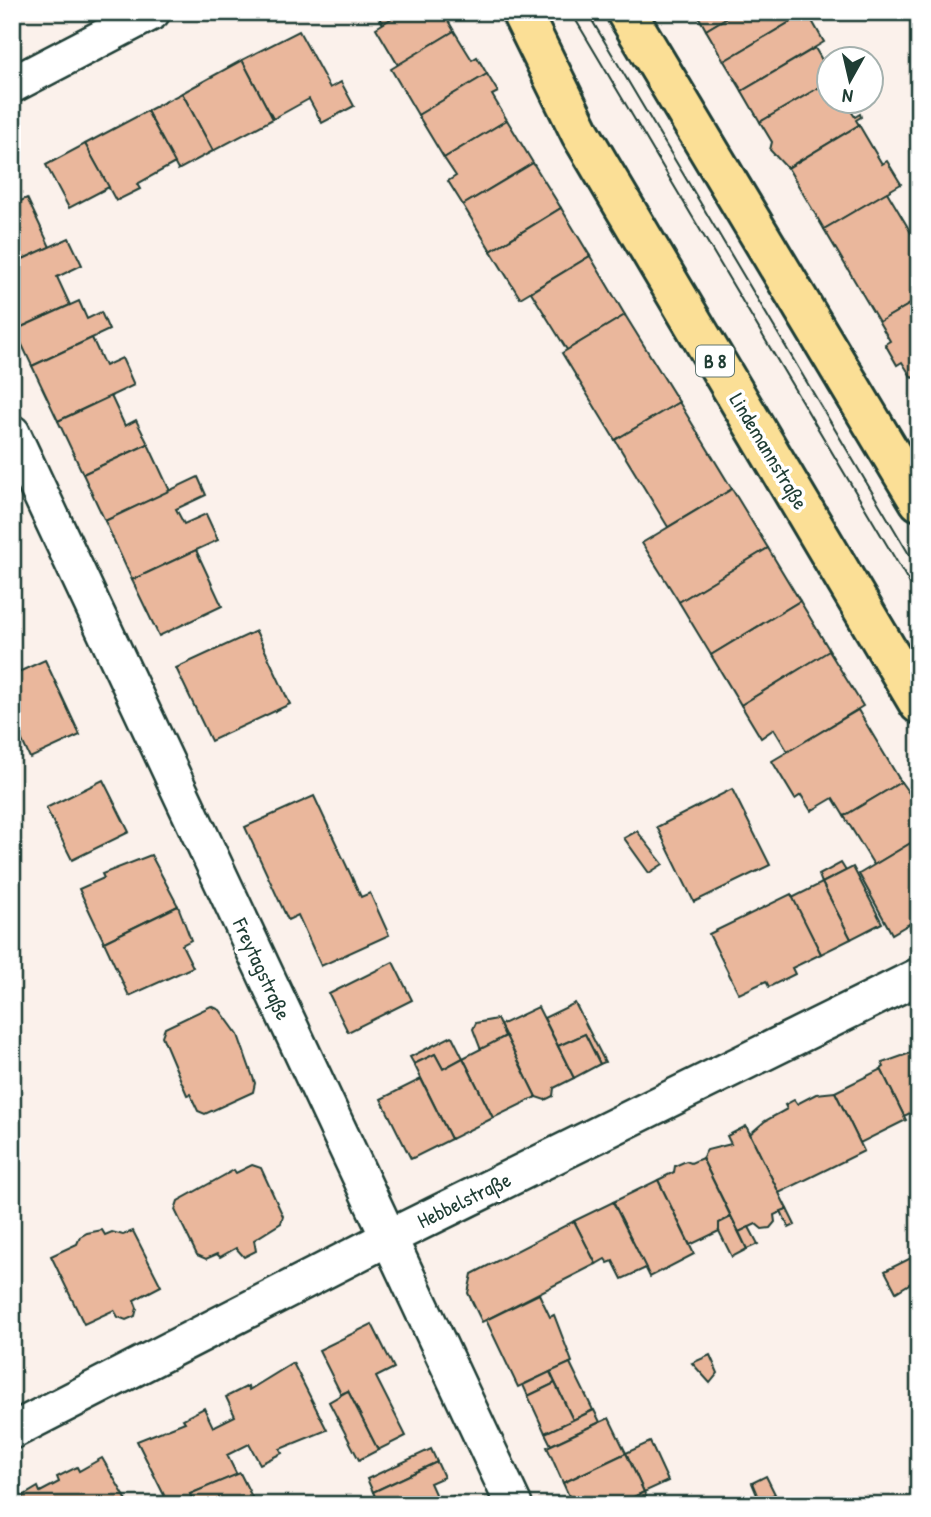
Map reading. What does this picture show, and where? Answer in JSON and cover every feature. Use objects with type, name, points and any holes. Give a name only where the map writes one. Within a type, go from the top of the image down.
[{"type":"main road","name":"Lindemannstraße","points":[[521,12],[581,134],[919,704]]},
{"type":"main road","points":[[626,12],[919,501]]},
{"type":"street","points":[[12,85],[152,12]]},
{"type":"street","name":"Freytagstraße","points":[[12,433],[514,1505]]},
{"type":"street","name":"Hebbelstraße","points":[[12,1432],[388,1238],[919,976]]},
{"type":"building","points":[[376,12],[402,12],[383,24]]},
{"type":"building","points":[[402,12],[443,12],[454,31],[398,65],[376,28]]},
{"type":"building","points":[[696,12],[736,12],[706,30]]},
{"type":"building","points":[[736,12],[807,12],[724,61],[706,30]]},
{"type":"building","points":[[807,12],[824,42],[742,91],[724,61]]},
{"type":"building","points":[[299,31],[330,88],[341,82],[354,106],[322,123],[309,99],[273,119],[242,60]]},
{"type":"building","points":[[454,31],[472,60],[477,57],[487,74],[418,115],[391,69]]},
{"type":"building","points":[[816,50],[816,89],[760,122],[742,91]]},
{"type":"building","points":[[242,60],[273,119],[213,151],[182,93]]},
{"type":"building","points":[[487,74],[498,92],[492,95],[507,120],[444,158],[418,115]]},
{"type":"building","points":[[816,89],[816,116],[861,117],[856,120],[859,125],[787,168],[770,150],[772,142],[760,122]]},
{"type":"building","points":[[182,93],[213,151],[178,170],[147,111]]},
{"type":"building","points":[[147,111],[175,163],[137,184],[140,189],[116,201],[85,144]]},
{"type":"building","points":[[507,120],[533,163],[463,205],[448,181],[456,176],[444,158]]},
{"type":"building","points":[[859,125],[882,164],[887,161],[901,184],[824,229],[788,168]]},
{"type":"building","points":[[85,144],[109,187],[69,208],[46,165]]},
{"type":"building","points":[[533,163],[561,208],[491,251],[463,205]]},
{"type":"building","points":[[887,192],[919,246],[919,299],[879,322],[824,229]]},
{"type":"building","points":[[27,198],[50,247],[12,264],[12,205]]},
{"type":"building","points":[[561,208],[590,256],[520,298],[491,251]]},
{"type":"building","points":[[69,238],[82,265],[57,277],[70,305],[15,330],[12,324],[12,264]]},
{"type":"building","points":[[590,256],[625,315],[567,350],[531,292]]},
{"type":"building","points":[[919,299],[919,374],[912,378],[902,362],[897,365],[885,344],[890,341],[879,322]]},
{"type":"building","points":[[79,301],[87,319],[101,312],[109,330],[32,366],[15,330]]},
{"type":"building","points":[[625,315],[679,402],[615,440],[562,353]]},
{"type":"building","points":[[92,338],[105,366],[122,358],[134,385],[58,421],[32,366]]},
{"type":"building","points":[[111,396],[125,426],[136,420],[148,444],[83,474],[58,421]]},
{"type":"building","points":[[679,402],[732,489],[668,527],[615,440]]},
{"type":"building","points":[[148,444],[170,491],[105,521],[83,474]]},
{"type":"building","points":[[198,477],[206,495],[176,509],[184,524],[206,514],[218,540],[132,580],[105,521]]},
{"type":"building","points":[[732,489],[768,548],[679,602],[642,543]]},
{"type":"building","points":[[768,548],[800,601],[711,655],[679,602]]},
{"type":"building","points":[[196,550],[222,606],[159,636],[132,580]]},
{"type":"building","points":[[800,601],[830,651],[741,705],[711,655]]},
{"type":"building","points":[[256,631],[290,704],[211,741],[176,668]]},
{"type":"building","points":[[829,651],[863,706],[788,752],[774,729],[761,738],[741,705]]},
{"type":"building","points":[[45,660],[80,735],[30,758],[12,719],[12,675]]},
{"type":"building","points":[[858,710],[901,782],[844,816],[833,798],[811,811],[801,795],[795,799],[772,761]]},
{"type":"building","points":[[103,780],[129,832],[72,860],[46,808]]},
{"type":"building","points":[[901,782],[909,793],[915,788],[919,794],[919,838],[874,865],[844,816]]},
{"type":"building","points":[[732,789],[770,865],[694,902],[657,827]]},
{"type":"building","points":[[314,796],[361,897],[370,893],[389,935],[321,966],[298,915],[288,920],[245,827]]},
{"type":"building","points":[[637,831],[663,864],[649,873],[624,838]]},
{"type":"building","points":[[919,838],[919,918],[892,934],[859,874]]},
{"type":"building","points":[[151,855],[178,906],[104,942],[79,889],[104,878],[102,874]]},
{"type":"building","points":[[841,863],[846,871],[822,883],[819,875]]},
{"type":"building","points":[[853,867],[882,923],[851,939],[822,883]]},
{"type":"building","points":[[822,883],[851,939],[821,954],[792,898]]},
{"type":"building","points":[[791,894],[821,954],[792,968],[795,974],[769,987],[766,981],[739,994],[709,934]]},
{"type":"building","points":[[178,906],[191,940],[182,945],[193,967],[129,996],[104,942]]},
{"type":"building","points":[[393,962],[412,1000],[348,1032],[329,994]]},
{"type":"building","points":[[575,1003],[605,1062],[600,1064],[585,1034],[558,1046],[544,1018]]},
{"type":"building","points":[[211,1006],[220,1010],[238,1035],[255,1083],[253,1092],[205,1114],[198,1111],[190,1094],[187,1095],[162,1036],[165,1028]]},
{"type":"building","points":[[538,1007],[574,1078],[554,1088],[553,1096],[545,1100],[536,1097],[500,1025]]},
{"type":"building","points":[[497,1019],[505,1036],[481,1050],[473,1029],[476,1023]]},
{"type":"building","points":[[585,1034],[600,1064],[574,1078],[558,1046]]},
{"type":"building","points":[[452,1036],[463,1058],[443,1069],[435,1054],[414,1064],[410,1057]]},
{"type":"building","points":[[506,1036],[536,1097],[493,1118],[463,1058]]},
{"type":"building","points":[[919,1050],[919,1109],[904,1116],[881,1069],[884,1067],[882,1063]]},
{"type":"building","points":[[435,1054],[443,1069],[463,1058],[493,1118],[451,1139],[414,1064]]},
{"type":"building","points":[[881,1069],[906,1120],[860,1143],[835,1092]]},
{"type":"building","points":[[421,1079],[451,1139],[411,1159],[381,1099]]},
{"type":"building","points":[[835,1092],[864,1151],[779,1193],[750,1134],[765,1121],[787,1109],[785,1105],[794,1100],[797,1104],[816,1094]]},
{"type":"building","points":[[746,1126],[787,1209],[774,1215],[775,1222],[770,1228],[762,1229],[756,1224],[739,1232],[702,1158],[707,1150],[731,1144],[727,1136]]},
{"type":"building","points":[[702,1158],[731,1217],[719,1223],[719,1231],[690,1245],[658,1180],[674,1172],[675,1166]]},
{"type":"building","points":[[252,1165],[261,1168],[283,1216],[281,1223],[254,1240],[256,1251],[244,1257],[236,1248],[220,1257],[217,1254],[206,1259],[197,1255],[175,1210],[178,1201],[234,1170],[236,1173]]},
{"type":"building","points":[[658,1180],[694,1254],[650,1277],[613,1202]]},
{"type":"building","points":[[613,1202],[646,1268],[622,1279],[613,1261],[608,1263],[605,1259],[596,1264],[574,1221]]},
{"type":"building","points":[[787,1209],[795,1225],[789,1228],[781,1211]]},
{"type":"building","points":[[731,1217],[747,1249],[732,1257],[719,1231],[719,1223]]},
{"type":"building","points":[[574,1221],[596,1264],[482,1322],[468,1293],[472,1274]]},
{"type":"building","points":[[749,1227],[758,1244],[747,1249],[739,1232]]},
{"type":"building","points":[[102,1230],[105,1235],[112,1232],[123,1235],[133,1231],[161,1286],[134,1300],[137,1308],[135,1316],[126,1320],[118,1317],[114,1310],[84,1324],[51,1256],[77,1244],[80,1237],[87,1233]]},
{"type":"building","points":[[917,1255],[919,1278],[896,1292],[885,1271]]},
{"type":"building","points":[[539,1294],[550,1317],[554,1315],[572,1362],[518,1387],[486,1320]]},
{"type":"building","points":[[372,1324],[394,1368],[376,1377],[406,1436],[378,1450],[348,1391],[341,1394],[319,1350]]},
{"type":"building","points":[[710,1355],[718,1373],[710,1383],[692,1363]]},
{"type":"building","points":[[293,1363],[327,1430],[280,1449],[282,1453],[260,1464],[249,1444],[227,1455],[237,1475],[190,1494],[192,1498],[178,1505],[169,1505],[137,1441],[185,1422],[183,1419],[204,1408],[213,1427],[235,1416],[226,1397],[248,1386],[249,1390]]},
{"type":"building","points":[[570,1363],[593,1410],[573,1420],[550,1372]]},
{"type":"building","points":[[550,1372],[555,1383],[528,1396],[523,1385]]},
{"type":"building","points":[[555,1383],[573,1420],[545,1433],[528,1396]]},
{"type":"building","points":[[348,1391],[378,1450],[359,1460],[329,1402]]},
{"type":"building","points":[[594,1410],[600,1422],[551,1445],[545,1433]]},
{"type":"building","points":[[609,1418],[626,1453],[563,1483],[547,1447]]},
{"type":"building","points":[[650,1442],[668,1481],[644,1492],[626,1453]]},
{"type":"building","points":[[431,1449],[437,1462],[373,1492],[367,1479]]},
{"type":"building","points":[[626,1453],[644,1492],[617,1505],[573,1505],[563,1483]]},
{"type":"building","points":[[102,1458],[129,1504],[17,1505],[20,1503],[18,1499],[38,1487],[40,1492],[59,1482],[57,1477],[77,1467],[79,1471]]},
{"type":"building","points":[[437,1462],[444,1477],[430,1483],[439,1503],[453,1496],[457,1505],[379,1505],[373,1492]]},
{"type":"building","points":[[240,1473],[256,1505],[178,1505],[192,1498],[190,1494]]},
{"type":"building","points":[[766,1476],[775,1494],[760,1502],[752,1483]]},
{"type":"building","points":[[644,1492],[650,1505],[617,1505]]},
{"type":"tram line","points":[[571,12],[919,599]]},
{"type":"tram line","points":[[587,12],[919,571]]}]
